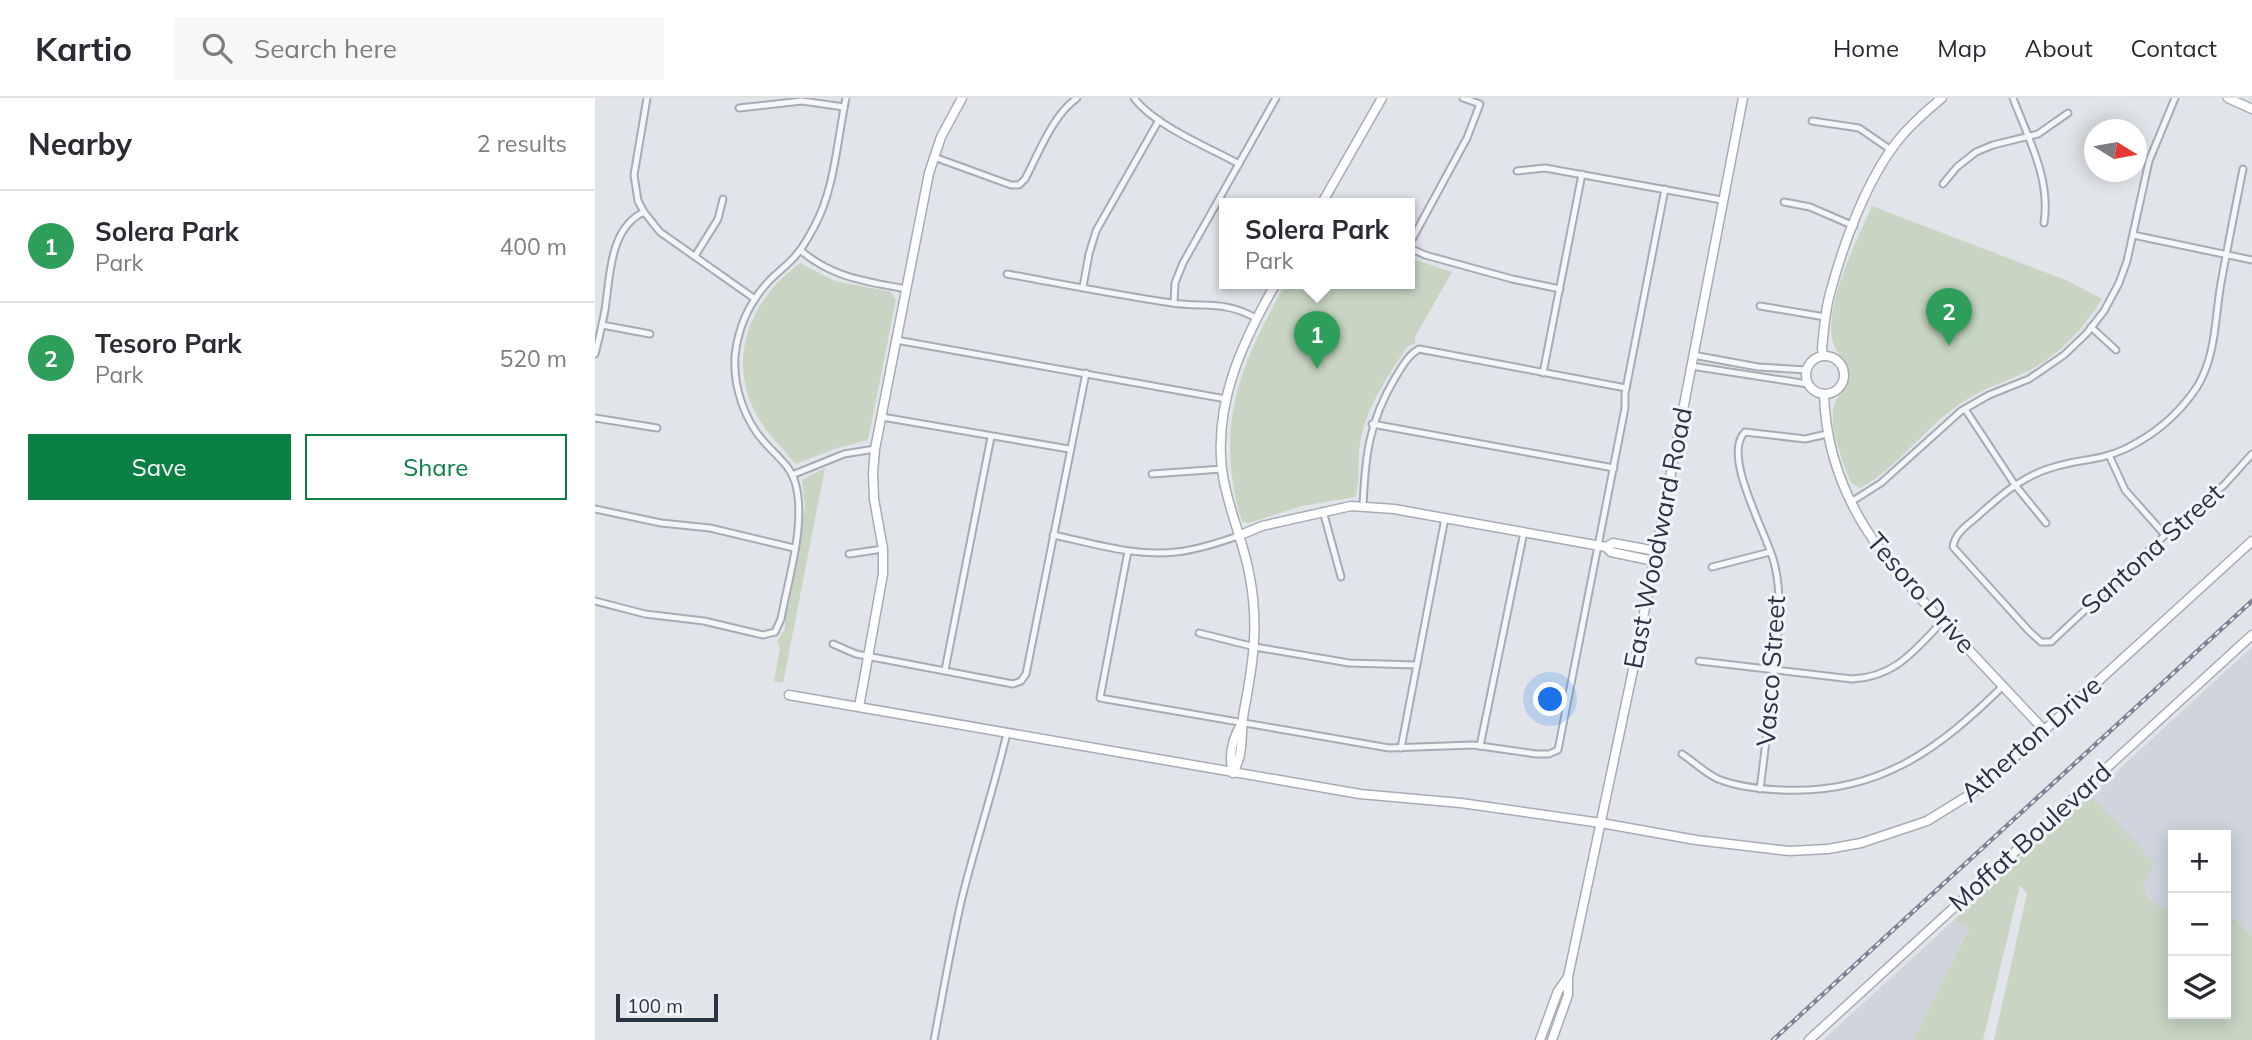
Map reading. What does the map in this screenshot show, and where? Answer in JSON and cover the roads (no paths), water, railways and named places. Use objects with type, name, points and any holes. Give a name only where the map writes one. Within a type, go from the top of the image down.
[{"type":"street","points":[[647,98],[634,175],[638,201],[660,232],[755,299]]},
{"type":"street","points":[[595,601],[645,614],[704,621],[763,635],[775,632],[781,619],[799,507],[792,475],[758,434],[739,395],[735,368],[738,339],[747,312],[755,299],[800,250],[826,200],[846,98]]},
{"type":"street","points":[[859,707],[883,575],[883,549],[874,499],[876,449],[934,157],[962,98]]},
{"type":"street","points":[[934,157],[1011,185],[1019,185],[1025,180],[1059,116],[1067,105],[1077,98]]},
{"type":"street","points":[[1133,98],[1159,121],[1238,164]]},
{"type":"street","points":[[1219,198],[1276,98]]},
{"type":"street","points":[[1326,198],[1382,98]]},
{"type":"street","points":[[1415,234],[1467,138],[1481,101],[1462,98]]},
{"type":"street","name":"East Woodward Road","points":[[1552,1040],[1569,995],[1568,978],[1655,556],[1743,98]]},
{"type":"street","points":[[2013,98],[2044,180],[2044,223]]},
{"type":"street","points":[[1851,502],[1881,483],[1965,409],[1989,395],[2029,379],[2064,355],[2104,311],[2119,283],[2133,235],[2149,161],[2175,98]]},
{"type":"street","points":[[2228,98],[2252,109]]},
{"type":"street","points":[[1823,356],[1825,317],[1831,290],[1868,192],[1891,150],[1911,125],[1938,99]]},
{"type":"street","points":[[739,108],[802,101],[844,107]]},
{"type":"street","points":[[1943,184],[1957,167],[1976,152],[2038,134],[2068,113]]},
{"type":"street","points":[[1083,288],[1096,231],[1159,121]]},
{"type":"street","points":[[1812,121],[1859,128],[1891,150]]},
{"type":"street","points":[[1517,171],[1545,167],[1722,200]]},
{"type":"street","points":[[2015,485],[2026,477],[2055,466],[2098,460],[2127,448],[2164,425],[2197,386],[2213,346],[2226,255],[2243,169]]},
{"type":"street","points":[[1543,373],[1582,174]]},
{"type":"street","points":[[1128,551],[1100,698],[1389,748],[1480,746],[1537,754],[1549,754],[1558,750],[1603,546],[1626,388],[1665,190]]},
{"type":"street","points":[[1174,303],[1175,283],[1183,263],[1219,198]]},
{"type":"street","points":[[695,256],[718,219],[723,199]]},
{"type":"street","points":[[1784,202],[1810,207],[1854,226]]},
{"type":"street","points":[[595,354],[615,247],[635,216],[644,212]]},
{"type":"street","points":[[2133,235],[2252,260]]},
{"type":"street","points":[[800,250],[813,261],[838,274],[906,289]]},
{"type":"street","points":[[1415,250],[1512,279],[1560,289]]},
{"type":"street","points":[[1007,274],[1174,303],[1220,304],[1256,318]]},
{"type":"street","points":[[1233,773],[1230,760],[1235,735],[1242,723],[1255,647],[1256,622],[1250,577],[1230,510],[1222,469],[1221,440],[1226,398],[1236,362],[1273,289]]},
{"type":"street","points":[[1760,306],[1825,317]]},
{"type":"street","points":[[602,325],[650,334]]},
{"type":"street","points":[[2091,327],[2116,350]]},
{"type":"street","points":[[896,340],[1226,398]]},
{"type":"street","points":[[1363,507],[1364,464],[1372,424],[1384,397],[1411,353],[1419,349],[1626,388]]},
{"type":"street","points":[[1693,355],[1758,367],[1807,370]]},
{"type":"street","points":[[1691,366],[1808,384],[1815,391],[1824,394],[1840,387],[1844,375],[1840,363],[1823,356],[1813,361],[1807,370],[1808,384]]},
{"type":"street","points":[[833,644],[856,654],[1013,684],[1021,681],[1026,674],[1086,373]]},
{"type":"street","name":"Tesoro Drive","points":[[1824,394],[1825,424],[1833,460],[1851,502],[1886,561],[2045,731]]},
{"type":"street","points":[[1965,409],[2015,485],[2046,523]]},
{"type":"street","points":[[882,417],[1069,449]]},
{"type":"street","points":[[595,418],[657,428]]},
{"type":"street","points":[[1372,424],[1614,468]]},
{"type":"street","name":"Vasco Street","points":[[1761,789],[1780,598],[1770,552],[1752,506],[1738,458],[1738,446],[1742,434],[1755,432],[1805,439],[1827,434]]},
{"type":"street","points":[[945,670],[991,436]]},
{"type":"street","points":[[792,475],[843,454],[876,449]]},
{"type":"street","name":"Santona Street","points":[[2015,485],[1957,534],[1953,547],[2029,631],[2041,642],[2051,642],[2165,535],[2224,485],[2252,454]]},
{"type":"street","points":[[2109,455],[2125,489],[2165,535]]},
{"type":"street","points":[[1152,474],[1222,469]]},
{"type":"street","points":[[1053,535],[1128,551],[1174,553],[1210,546],[1262,526],[1352,506],[1394,509],[1603,546],[1612,543],[1655,556]]},
{"type":"street","points":[[595,509],[661,523],[710,528],[794,548]]},
{"type":"street","points":[[1324,511],[1341,577]]},
{"type":"street","points":[[1401,748],[1445,518]]},
{"type":"street","points":[[1480,746],[1524,532]]},
{"type":"street","name":"Atherton Drive","points":[[789,695],[1360,794],[1461,803],[1696,840],[1789,851],[1828,849],[1861,843],[1927,821],[1982,787],[2252,541]]},
{"type":"street","points":[[849,554],[883,549]]},
{"type":"street","points":[[1712,567],[1770,552]]},
{"type":"street","points":[[1699,661],[1852,679],[1879,675],[1906,659],[1942,622]]},
{"type":"street","points":[[1199,633],[1255,647],[1349,663],[1416,665]]},
{"type":"street","name":"Moffat Boulevard","points":[[1809,1040],[2252,635]]},
{"type":"street","points":[[1682,754],[1716,778],[1741,787],[1795,791],[1853,784],[1916,759],[1946,739],[2003,686]]},
{"type":"street","points":[[934,1040],[962,901],[1007,733]]},
{"type":"street","name":"East Woodward Road","points":[[1539,1040],[1558,991],[1568,978]]},
{"type":"railway","points":[[1773,1040],[2252,601]]},
{"type":"place","name":"Tesoro Park","points":[[1949,346]]},
{"type":"place","name":"Solera Park","points":[[1317,369]]}]
